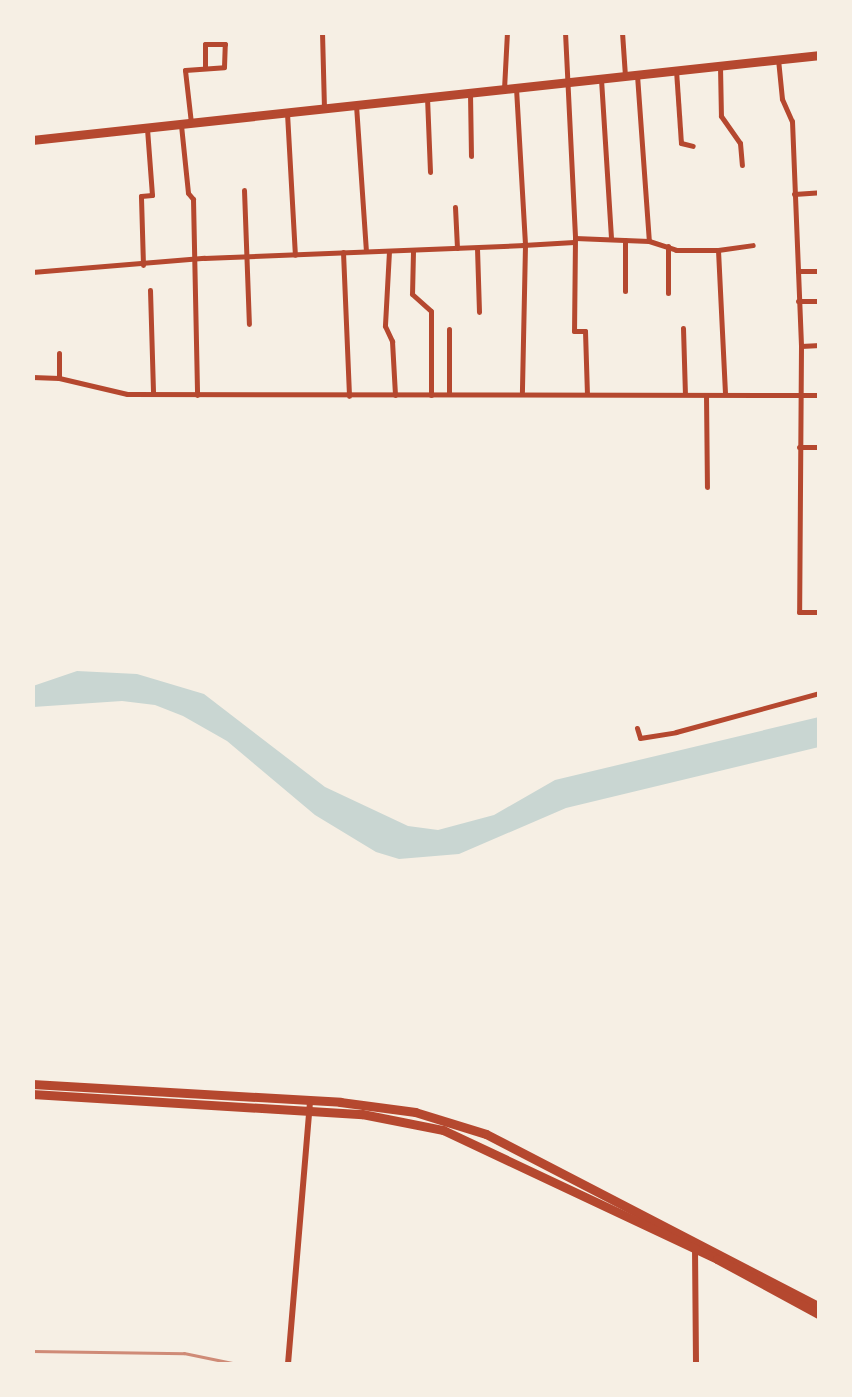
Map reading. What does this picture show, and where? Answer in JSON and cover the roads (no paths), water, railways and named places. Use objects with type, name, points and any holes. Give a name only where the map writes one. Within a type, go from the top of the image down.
[{"type":"main road","points":[[32,140],[820,55]]},
{"type":"main road","points":[[32,1084],[310,1105],[443,1130],[820,1307]]},
{"type":"main road","points":[[32,1094],[310,1105]]},
{"type":"main road","points":[[695,1245],[820,1315]]},
{"type":"street","points":[[322,32],[324,108]]},
{"type":"street","points":[[504,89],[507,32]]},
{"type":"street","points":[[566,32],[575,240],[574,331],[586,332],[587,394]]},
{"type":"street","points":[[622,32],[625,76]]},
{"type":"street","points":[[197,394],[196,259],[193,199],[188,192],[186,70],[224,67],[225,44],[206,44],[205,67]]},
{"type":"street","points":[[778,59],[782,99],[791,114],[801,346],[798,612],[820,612]]},
{"type":"street","points":[[720,66],[721,116],[740,142],[742,166]]},
{"type":"street","points":[[676,70],[681,142],[693,146]]},
{"type":"street","points":[[637,75],[649,241]]},
{"type":"street","points":[[601,78],[611,238]]},
{"type":"street","points":[[516,88],[524,245],[522,392]]},
{"type":"street","points":[[470,93],[471,156]]},
{"type":"street","points":[[427,97],[430,172]]},
{"type":"street","points":[[356,105],[366,251]]},
{"type":"street","points":[[287,112],[295,254]]},
{"type":"street","points":[[143,265],[141,196],[152,195],[147,128]]},
{"type":"street","points":[[244,190],[249,324]]},
{"type":"street","points":[[794,194],[820,192]]},
{"type":"street","points":[[455,207],[457,248]]},
{"type":"street","points":[[32,272],[196,259],[477,248],[611,238],[649,241],[676,250],[752,245]]},
{"type":"street","points":[[625,240],[626,291]]},
{"type":"street","points":[[668,246],[668,293]]},
{"type":"street","points":[[477,248],[479,312]]},
{"type":"street","points":[[718,250],[725,394]]},
{"type":"street","points":[[413,251],[412,294],[431,310],[431,394]]},
{"type":"street","points":[[343,252],[350,396]]},
{"type":"street","points":[[389,252],[385,326],[392,341],[395,396]]},
{"type":"street","points":[[797,271],[820,271]]},
{"type":"street","points":[[150,290],[153,394]]},
{"type":"street","points":[[798,301],[820,301]]},
{"type":"street","points":[[683,328],[685,394]]},
{"type":"street","points":[[449,329],[449,393]]},
{"type":"street","points":[[801,346],[820,345]]},
{"type":"street","points":[[59,353],[59,378]]},
{"type":"street","points":[[32,377],[59,378],[127,394],[820,395]]},
{"type":"street","points":[[706,394],[707,486]]},
{"type":"street","points":[[799,447],[820,447]]},
{"type":"street","points":[[637,728],[640,738],[661,735],[820,693]]},
{"type":"street","points":[[288,1364],[310,1105]]},
{"type":"street","points":[[695,1245],[696,1364]]},
{"type":"railway","points":[[32,1351],[184,1353],[237,1364]]}]
